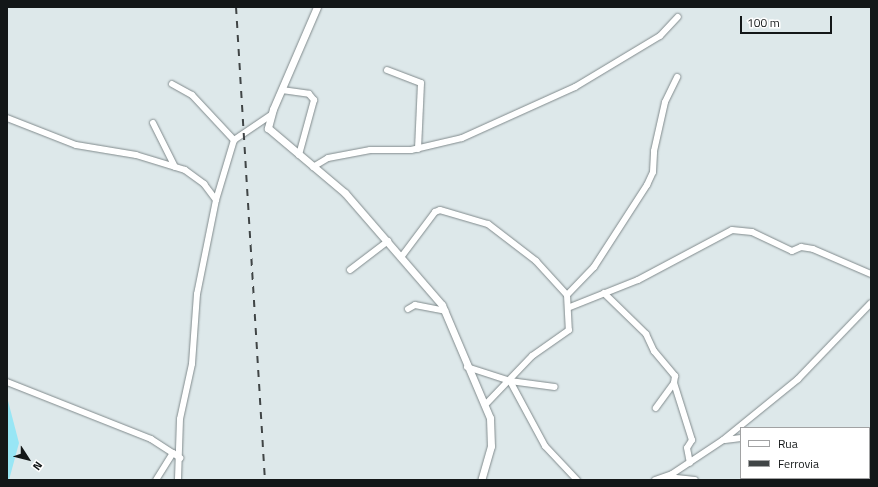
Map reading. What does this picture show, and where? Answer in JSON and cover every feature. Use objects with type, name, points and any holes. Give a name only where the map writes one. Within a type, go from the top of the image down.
[{"type":"street","points":[[317,7],[271,115],[270,131],[345,194],[402,256],[445,311],[467,367],[485,405],[492,437],[481,480]]},
{"type":"street","points":[[313,167],[321,159],[370,150],[418,149],[462,138],[575,87],[660,36],[678,16]]},
{"type":"street","points":[[387,70],[421,83],[418,149]]},
{"type":"street","points":[[567,295],[594,267],[647,185],[653,172],[654,151],[665,102],[677,76]]},
{"type":"street","points":[[172,84],[192,95],[234,140]]},
{"type":"street","points":[[282,90],[309,94],[314,100],[299,155]]},
{"type":"street","points":[[178,480],[180,458],[180,419],[192,364],[198,282],[216,200],[234,140],[271,115]]},
{"type":"street","points":[[7,118],[76,144],[136,155],[175,167],[197,178],[216,200]]},
{"type":"street","points":[[153,122],[175,167]]},
{"type":"street","points":[[402,256],[435,212],[440,210],[488,224],[536,261],[567,295],[570,307],[567,332],[532,356],[485,405]]},
{"type":"street","points":[[570,307],[638,280],[732,230],[752,232],[792,251],[801,247],[813,249],[871,274]]},
{"type":"street","points":[[350,270],[388,241]]},
{"type":"street","points":[[604,293],[646,334],[654,351],[670,368],[692,440],[687,448],[690,463]]},
{"type":"street","points":[[655,480],[665,477],[690,463],[723,440],[809,370],[871,303]]},
{"type":"street","points":[[408,309],[415,305],[445,311]]},
{"type":"street","points":[[467,367],[509,380],[555,387]]},
{"type":"street","points":[[509,380],[546,446],[577,480]]},
{"type":"street","points":[[7,382],[151,439],[180,458]]},
{"type":"street","points":[[656,408],[674,383]]},
{"type":"street","points":[[723,440],[740,438]]},
{"type":"street","points":[[156,480],[173,453]]},
{"type":"street","points":[[665,477],[695,480]]},
{"type":"shaded area","points":[[7,397],[19,443],[9,480],[7,480]]},
{"type":"railway","points":[[236,7],[265,480]]}]
